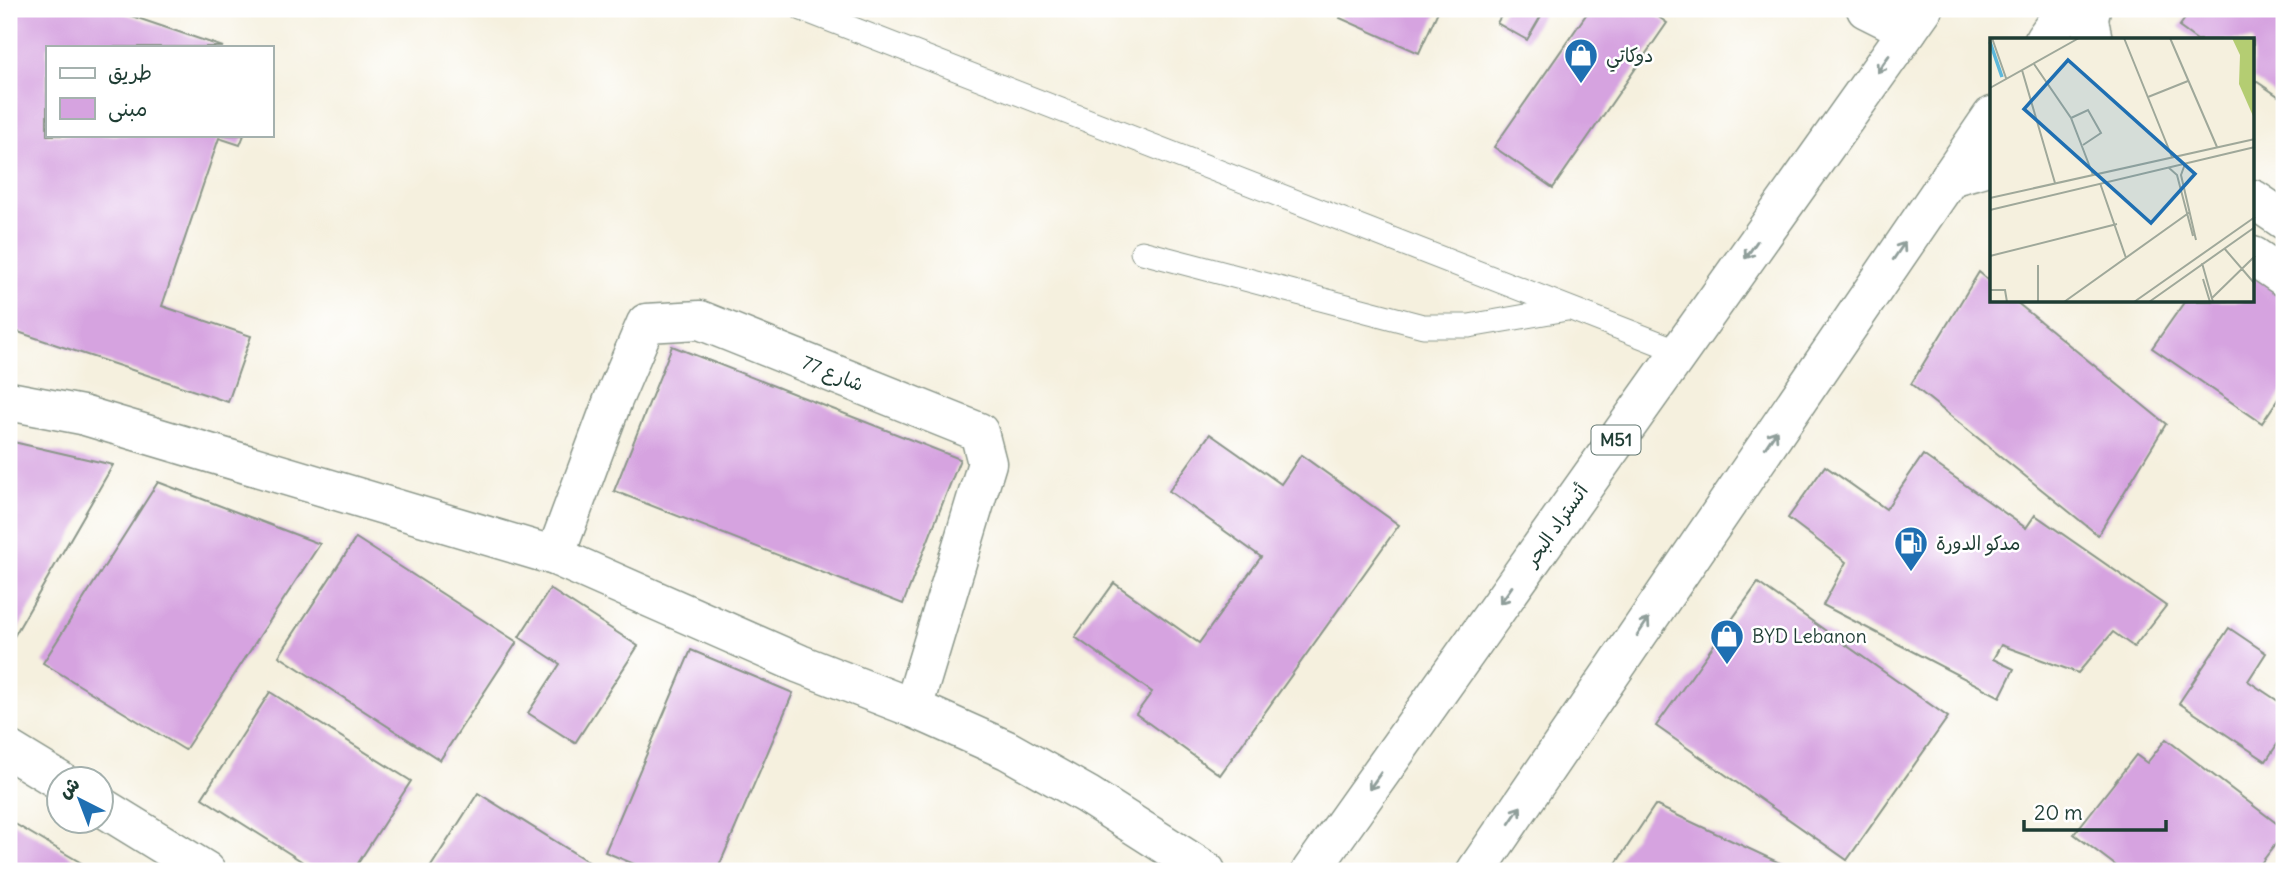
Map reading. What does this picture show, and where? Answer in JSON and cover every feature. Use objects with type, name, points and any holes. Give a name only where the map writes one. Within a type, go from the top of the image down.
[{"type":"main road","points":[[1866,9],[1915,19]]},
{"type":"main road","points":[[2045,38],[2066,9]]},
{"type":"main road","points":[[2091,9],[2089,20],[2093,38]]},
{"type":"main road","name":"أتستراد البحر","points":[[1311,871],[1915,19]]},
{"type":"main road","points":[[1476,871],[1990,119]]},
{"type":"main road","points":[[1950,177],[1990,166]]},
{"type":"main road","points":[[2254,200],[2284,220]]},
{"type":"main road","points":[[2254,257],[2284,277]]},
{"type":"main road","name":"شارع 77","points":[[555,556],[613,400],[646,323],[701,320],[979,432],[987,463],[913,708]]},
{"type":"main road","points":[[9,401],[82,415],[555,556],[800,664],[913,708],[1007,750],[1087,795],[1206,871]]},
{"type":"main road","points":[[9,750],[46,772]]},
{"type":"main road","points":[[116,816],[206,871]]},
{"type":"lane","points":[[802,9],[1679,351]]},
{"type":"lane","points":[[1142,252],[1423,326],[1469,326],[1567,309]]},
{"type":"building","points":[[9,9],[111,9],[220,46],[46,46],[46,136],[244,136],[240,145],[219,138],[162,306],[251,336],[228,402],[9,329]]},
{"type":"building","points":[[1344,9],[1439,9],[1419,53],[1340,18]]},
{"type":"building","points":[[1505,9],[1545,9],[1527,40],[1497,23]]},
{"type":"building","name":"دوكاتي","points":[[1590,9],[1647,9],[1667,23],[1553,188],[1494,147]]},
{"type":"building","points":[[2192,9],[2284,9],[2284,100],[2254,80],[2254,38],[2194,38],[2179,27]]},
{"type":"building","points":[[1979,272],[1990,281],[1990,303],[2017,303],[2166,424],[2098,535],[1911,384]]},
{"type":"building","points":[[2254,272],[2284,293],[2284,390],[2262,423],[2152,348],[2184,303],[2254,303]]},
{"type":"building","points":[[672,346],[960,459],[903,604],[614,491]]},
{"type":"building","points":[[1210,434],[1281,484],[1301,455],[1399,525],[1220,775],[1136,714],[1152,692],[1075,637],[1114,583],[1199,643],[1261,557],[1169,491]]},
{"type":"building","points":[[9,441],[113,465],[9,645]]},
{"type":"building","points":[[1923,455],[2026,528],[2035,515],[2166,606],[2134,647],[2113,632],[2078,673],[2001,645],[1993,659],[2014,669],[2000,697],[1823,605],[1846,562],[1788,518],[1825,466],[1886,509]]},
{"type":"building","points":[[158,482],[320,544],[185,750],[43,663]]},
{"type":"building","points":[[356,538],[517,642],[440,760],[279,656]]},
{"type":"building","points":[[1758,583],[1948,717],[1847,860],[1656,726]]},
{"type":"building","points":[[550,589],[638,646],[575,743],[528,713],[560,664],[519,637]]},
{"type":"building","points":[[2229,628],[2266,653],[2248,681],[2284,705],[2284,734],[2266,761],[2179,703]]},
{"type":"building","points":[[691,650],[793,693],[717,871],[651,871],[605,852]]},
{"type":"building","points":[[270,692],[411,781],[353,871],[317,871],[202,798]]},
{"type":"building","points":[[2166,739],[2284,829],[2284,833],[2255,871],[2123,871],[2074,834],[2136,755],[2147,763]]},
{"type":"building","points":[[478,793],[603,871],[428,871]]},
{"type":"building","points":[[1655,805],[1797,871],[1611,871]]},
{"type":"building","points":[[10,821],[95,871],[9,871]]},
{"type":"place","name":"دوكاتي","points":[[1581,85]]},
{"type":"place","name":"مدكو الدورة","points":[[1911,573]]},
{"type":"place","name":"BYD Lebanon","points":[[1727,666]]}]
